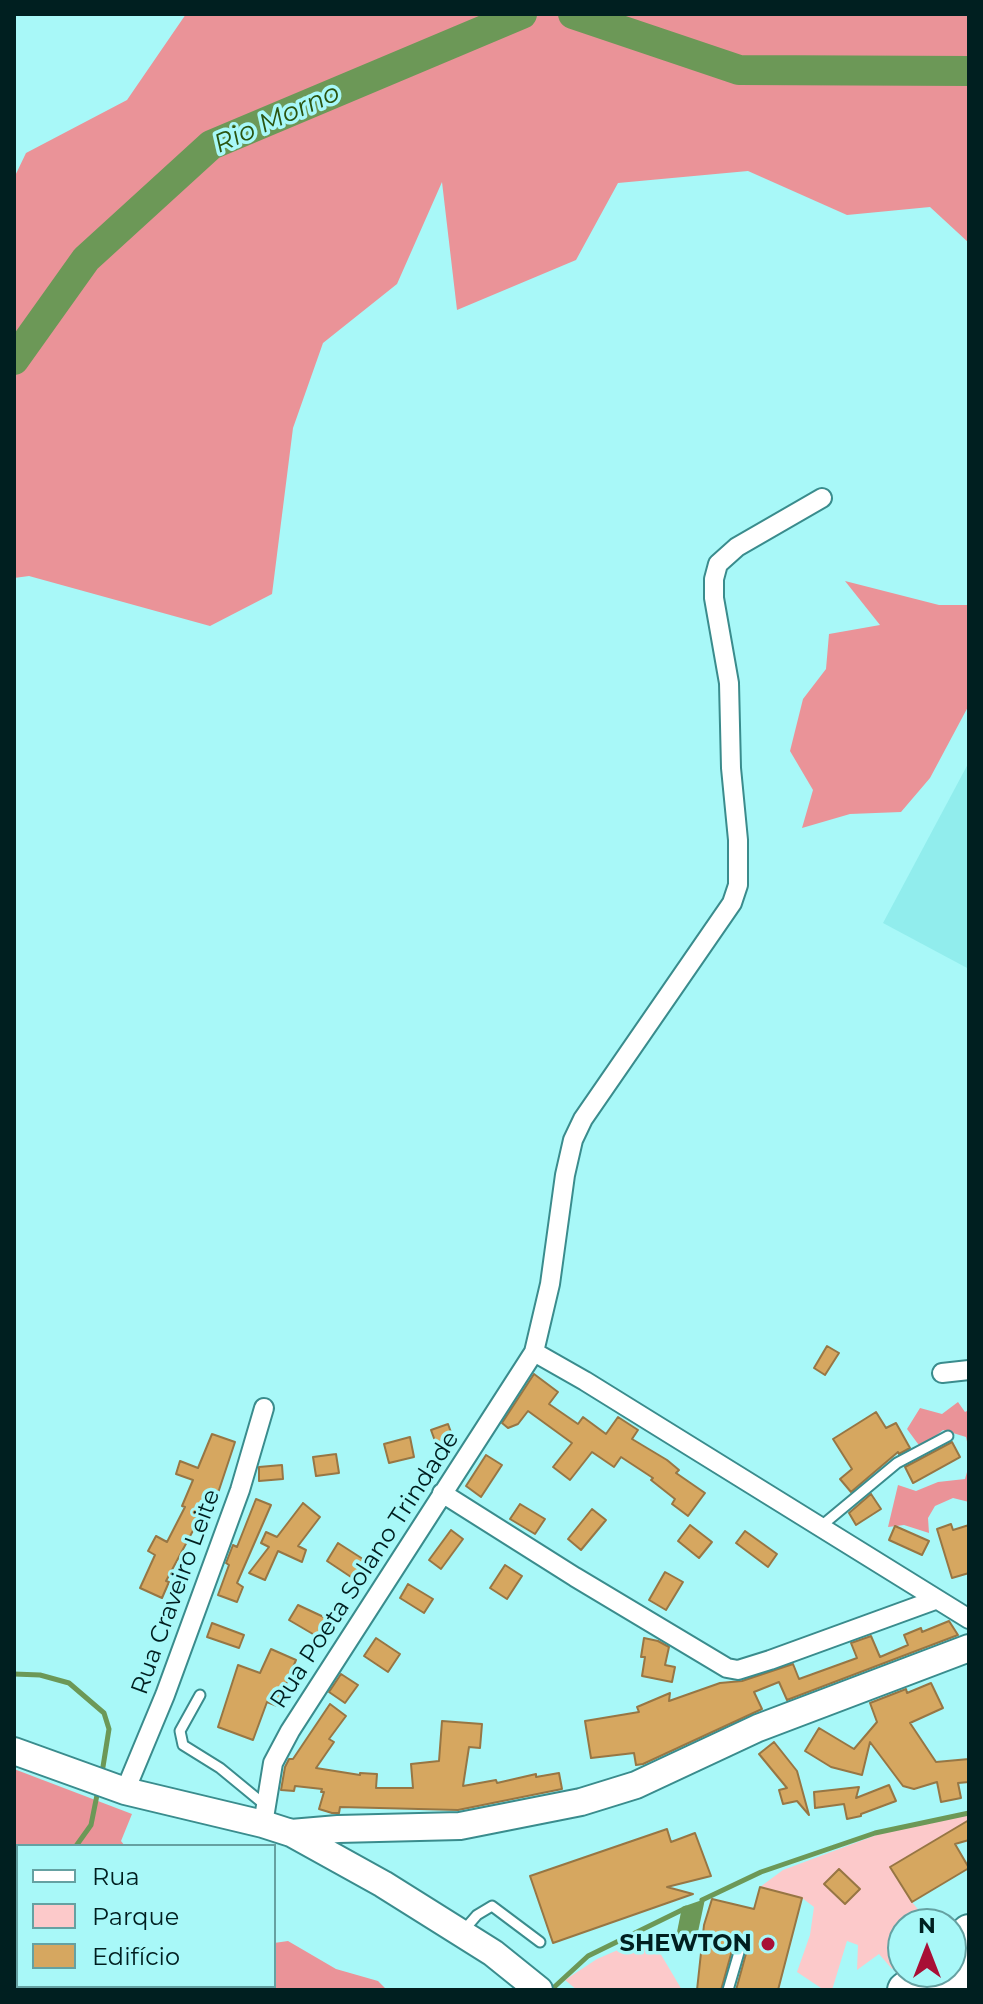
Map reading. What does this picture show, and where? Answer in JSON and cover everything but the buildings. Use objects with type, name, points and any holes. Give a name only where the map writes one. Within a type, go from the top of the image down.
[{"type":"highway","points":[[947,1990],[969,1964]]},
{"type":"main road","points":[[291,1833],[460,1826],[581,1802],[636,1785],[758,1728],[969,1648]]},
{"type":"main road","points":[[14,1751],[108,1785],[264,1815],[493,1953],[538,1989]]},
{"type":"street","name":"Rua Poeta Solano Trindade","points":[[264,1815],[273,1763],[290,1731],[534,1352],[550,1284],[565,1175],[573,1140],[583,1119],[732,903],[738,885],[738,840],[731,768],[729,683],[714,598],[714,579],[718,564],[737,547],[822,498]]},
{"type":"street","points":[[534,1352],[969,1619]]},
{"type":"street","points":[[942,1373],[969,1370]]},
{"type":"street","name":"Rua Craveiro Leite","points":[[108,1785],[165,1695],[240,1490],[264,1408]]},
{"type":"street","points":[[442,1493],[727,1668],[738,1670],[770,1660],[935,1600]]},
{"type":"lane","points":[[820,1527],[897,1463],[948,1436]]},
{"type":"lane","points":[[200,1695],[180,1731],[183,1745],[220,1768],[264,1815]]},
{"type":"lane","points":[[461,1933],[477,1915],[492,1906],[540,1942]]},
{"type":"lane","points":[[728,1990],[740,1949]]},
{"type":"shaded area","points":[[186,14],[969,14],[969,243],[930,207],[847,215],[748,171],[618,183],[576,260],[457,310],[442,182],[397,284],[323,343],[293,428],[272,594],[210,626],[29,576],[14,578],[14,178],[26,153],[127,100]]},
{"type":"shaded area","points":[[845,581],[939,605],[969,605],[969,705],[930,778],[901,812],[850,814],[802,828],[813,790],[790,751],[803,699],[826,669],[829,634],[880,625]]},
{"type":"shaded area","points":[[969,762],[969,969],[883,923]]},
{"type":"shaded area","points":[[958,1402],[965,1412],[969,1410],[969,1451],[966,1437],[943,1430],[921,1448],[907,1429],[920,1408],[942,1414]]},
{"type":"shaded area","points":[[969,1465],[969,1502],[953,1498],[935,1506],[928,1518],[929,1533],[904,1525],[888,1527],[898,1485],[916,1491],[938,1482],[965,1479]]},
{"type":"shaded area","points":[[14,1769],[132,1814],[121,1841],[123,1844],[16,1844],[16,1988],[276,1988],[276,1943],[288,1941],[336,1969],[378,1981],[387,1990],[14,1990]]},
{"type":"shaded area","points":[[705,1899],[695,1946],[675,1942],[682,1907]]},
{"type":"green space","points":[[969,1811],[969,1822],[959,1825],[960,1831],[948,1832],[890,1867],[917,1908],[887,1908],[887,1963],[879,1954],[857,1970],[858,1945],[847,1941],[832,1990],[824,1990],[797,1972],[810,1935],[814,1907],[802,1898],[760,1887],[783,1870],[887,1831]]},
{"type":"green space","points":[[650,1936],[682,1990],[577,1990],[565,1980],[597,1959]]},
{"type":"waterway","name":"Rio Morno","points":[[14,360],[86,259],[211,145],[522,14]]},
{"type":"waterway","name":"Rio Morno","points":[[573,14],[739,70],[969,71]]},
{"type":"waterway","points":[[14,1674],[40,1675],[69,1683],[104,1713],[109,1729],[102,1773]]},
{"type":"waterway","points":[[77,1844],[91,1825],[98,1790]]},
{"type":"waterway","points":[[702,1900],[761,1872],[875,1833],[969,1813]]},
{"type":"waterway","points":[[551,1990],[588,1956],[686,1908]]},
{"type":"waterway","points":[[86,1988],[91,1990]]},
{"type":"place","name":"SHEWTON","points":[[768,1944]]}]
